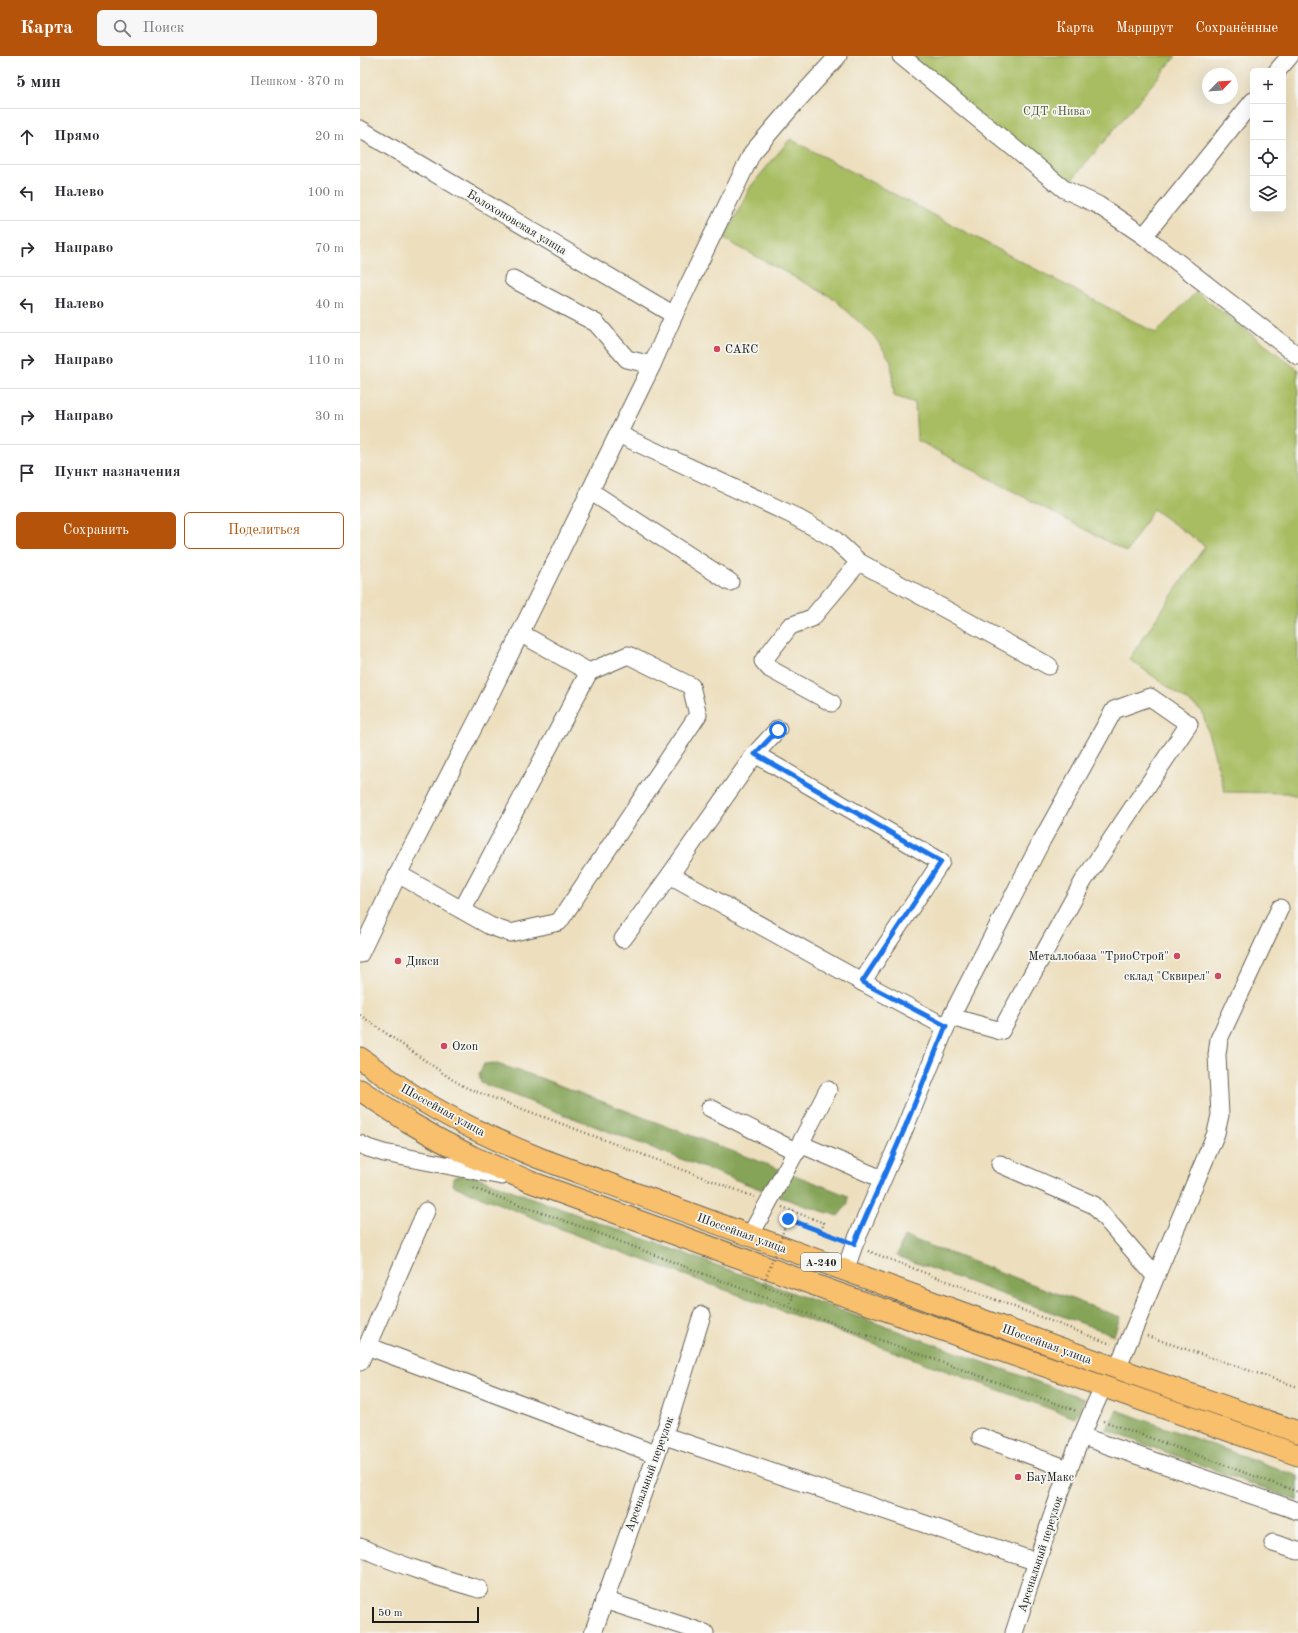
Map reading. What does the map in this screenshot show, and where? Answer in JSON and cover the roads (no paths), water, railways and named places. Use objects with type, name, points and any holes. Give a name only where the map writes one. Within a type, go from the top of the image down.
[{"type":"main road","name":"Шоссейная улица","points":[[360,1058],[425,1103],[453,1119],[539,1158],[844,1271],[1298,1432]]},
{"type":"main road","name":"Шоссейная улица","points":[[360,1090],[407,1121],[440,1140],[474,1157],[532,1182],[837,1293],[1298,1455]]},
{"type":"street","points":[[360,954],[398,874],[520,633],[652,365],[674,315],[752,153],[838,56]]},
{"type":"street","points":[[901,56],[1064,189],[1098,205],[1144,236],[1298,356]]},
{"type":"street","points":[[1280,68],[1290,56]]},
{"type":"street","points":[[1144,236],[1251,104]]},
{"type":"street","name":"Болохоновская улица","points":[[360,129],[674,315]]},
{"type":"street","points":[[513,279],[596,323],[627,359],[652,365]]},
{"type":"street","points":[[618,434],[792,515],[833,538],[859,562],[1049,666]]},
{"type":"street","points":[[590,491],[730,582]]},
{"type":"street","points":[[832,703],[770,669],[763,661],[790,626],[812,618],[859,562]]},
{"type":"street","points":[[520,633],[589,672]]},
{"type":"street","points":[[398,874],[490,926],[510,933],[559,922],[698,715],[691,686],[628,655],[589,672],[462,910]]},
{"type":"street","points":[[670,875],[862,982],[948,1022],[1001,1031],[1084,880],[1188,724],[1150,697],[1114,710],[1042,840],[948,1022],[844,1271]]},
{"type":"street","points":[[623,939],[755,754],[778,730]]},
{"type":"street","points":[[755,754],[941,862],[862,982]]},
{"type":"street","points":[[1117,1369],[1216,1133],[1220,1115],[1217,1055],[1219,1039],[1280,908]]},
{"type":"street","points":[[750,1236],[828,1090]]},
{"type":"street","points":[[710,1108],[798,1148],[882,1179]]},
{"type":"street","points":[[360,1144],[384,1153],[532,1182]]},
{"type":"street","points":[[1000,1164],[1094,1205],[1155,1276]]},
{"type":"street","points":[[360,1362],[426,1211]]},
{"type":"street","name":"Арсенальный переулок","points":[[593,1633],[702,1315]]},
{"type":"street","points":[[367,1346],[655,1454]]},
{"type":"street","name":"Арсенальный переулок","points":[[1014,1633],[1068,1469],[1103,1387]]},
{"type":"street","points":[[662,1435],[1037,1562]]},
{"type":"street","points":[[1081,1436],[1298,1511]]},
{"type":"street","points":[[981,1438],[1068,1469]]},
{"type":"street","points":[[1273,1543],[1298,1551]]},
{"type":"street","points":[[360,1547],[384,1558],[479,1589]]},
{"type":"street","points":[[604,1600],[705,1633]]},
{"type":"place","name":"САКС","points":[[717,349]]},
{"type":"place","name":"Металлобаза \"ТриоСтрой\"","points":[[1177,956]]},
{"type":"place","name":"Дикси","points":[[398,961]]},
{"type":"place","name":"склад \"Сквирел\"","points":[[1218,976]]},
{"type":"place","name":"Ozon","points":[[444,1046]]},
{"type":"place","name":"БауМакс","points":[[1018,1477]]},
{"type":"park label","name":"СДТ «Нива»","points":[[1057,111]]}]
